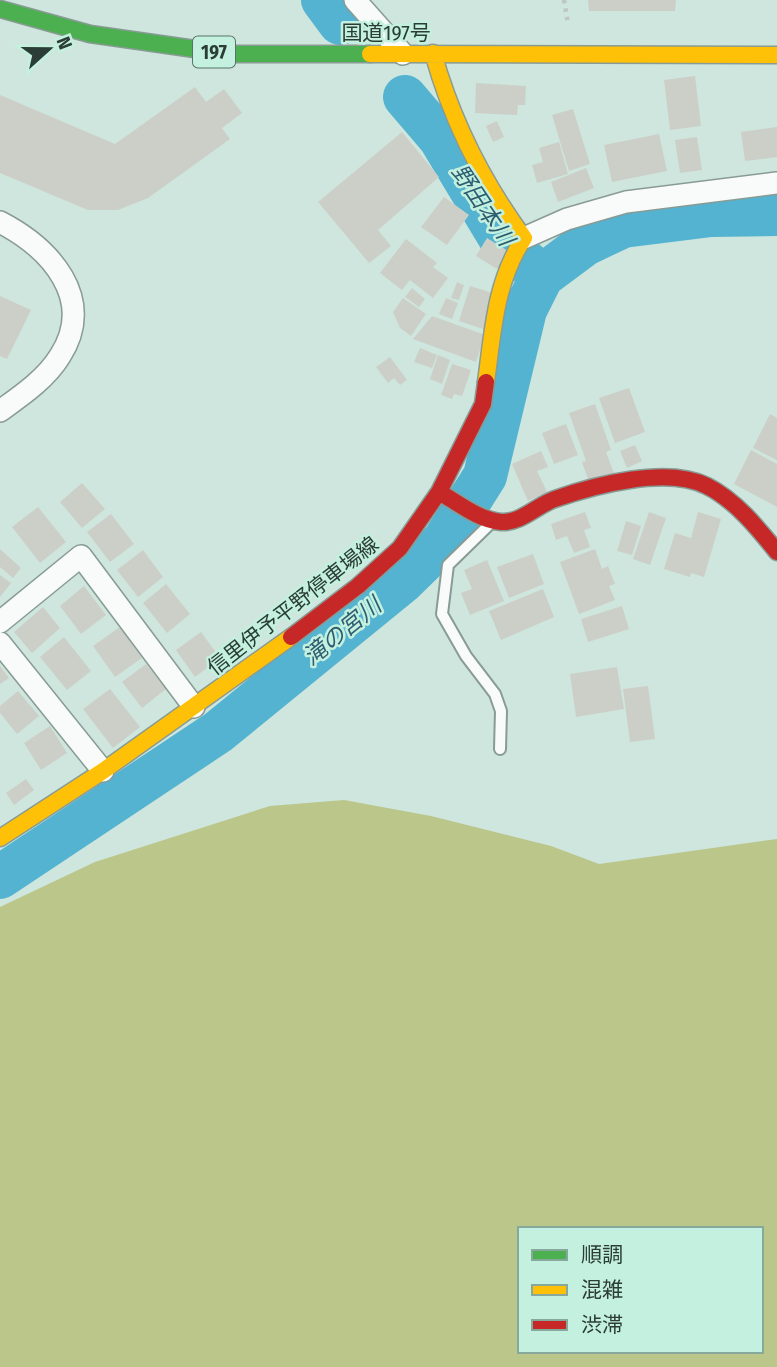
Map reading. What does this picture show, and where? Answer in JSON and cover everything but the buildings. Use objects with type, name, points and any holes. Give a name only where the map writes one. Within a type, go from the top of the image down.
[{"type":"main road","name":"国道197号","points":[[0,9],[90,34],[230,54],[777,55]]},
{"type":"main road","points":[[433,53],[443,92],[461,130],[498,204],[524,238]]},
{"type":"main road","name":"信里伊予平野停車場線","points":[[0,838],[103,771],[194,707],[366,579],[400,548],[443,494],[482,404],[497,297],[509,261],[524,238]]},
{"type":"main road","points":[[443,494],[490,519],[519,519],[553,500],[660,477],[700,482],[775,542]]},
{"type":"street","points":[[355,0],[403,54]]},
{"type":"street","points":[[524,238],[568,219],[626,202],[777,183]]},
{"type":"street","points":[[0,222],[58,265],[72,295],[72,330],[60,357],[33,387],[0,411]]},
{"type":"street","points":[[0,622],[81,556],[194,707]]},
{"type":"street","points":[[0,643],[103,771]]},
{"type":"lane","points":[[490,519],[448,565],[442,614],[466,656],[495,694],[501,711],[500,749]]},
{"type":"green space","points":[[344,800],[431,816],[551,846],[599,864],[777,839],[777,1367],[0,1367],[0,907],[95,862],[270,806]]},
{"type":"waterway","name":"野田本川","points":[[323,0],[340,23]]},
{"type":"waterway","name":"野田本川","points":[[405,97],[440,138],[502,241],[542,276]]},
{"type":"waterway","name":"滝の宮川","points":[[0,877],[218,732],[402,582],[444,541],[485,476],[525,310],[542,276],[585,244],[623,226],[711,215],[777,214]]},
{"type":"traffic: fast","points":[[0,9],[90,34],[230,54],[370,54]]},
{"type":"traffic: slow","points":[[433,53],[449,103],[470,150],[495,195],[524,238],[514,255],[501,289],[486,382]]},
{"type":"traffic: slow","points":[[370,54],[777,55]]},
{"type":"traffic: slow","points":[[0,838],[103,771],[291,637]]},
{"type":"traffic: jam","points":[[291,637],[358,586],[400,548],[439,492],[483,404],[486,382]]},
{"type":"traffic: jam","points":[[439,492],[477,515],[493,521],[509,522],[555,499],[610,483],[652,478],[691,480],[707,486],[727,499],[754,524],[777,552]]}]
